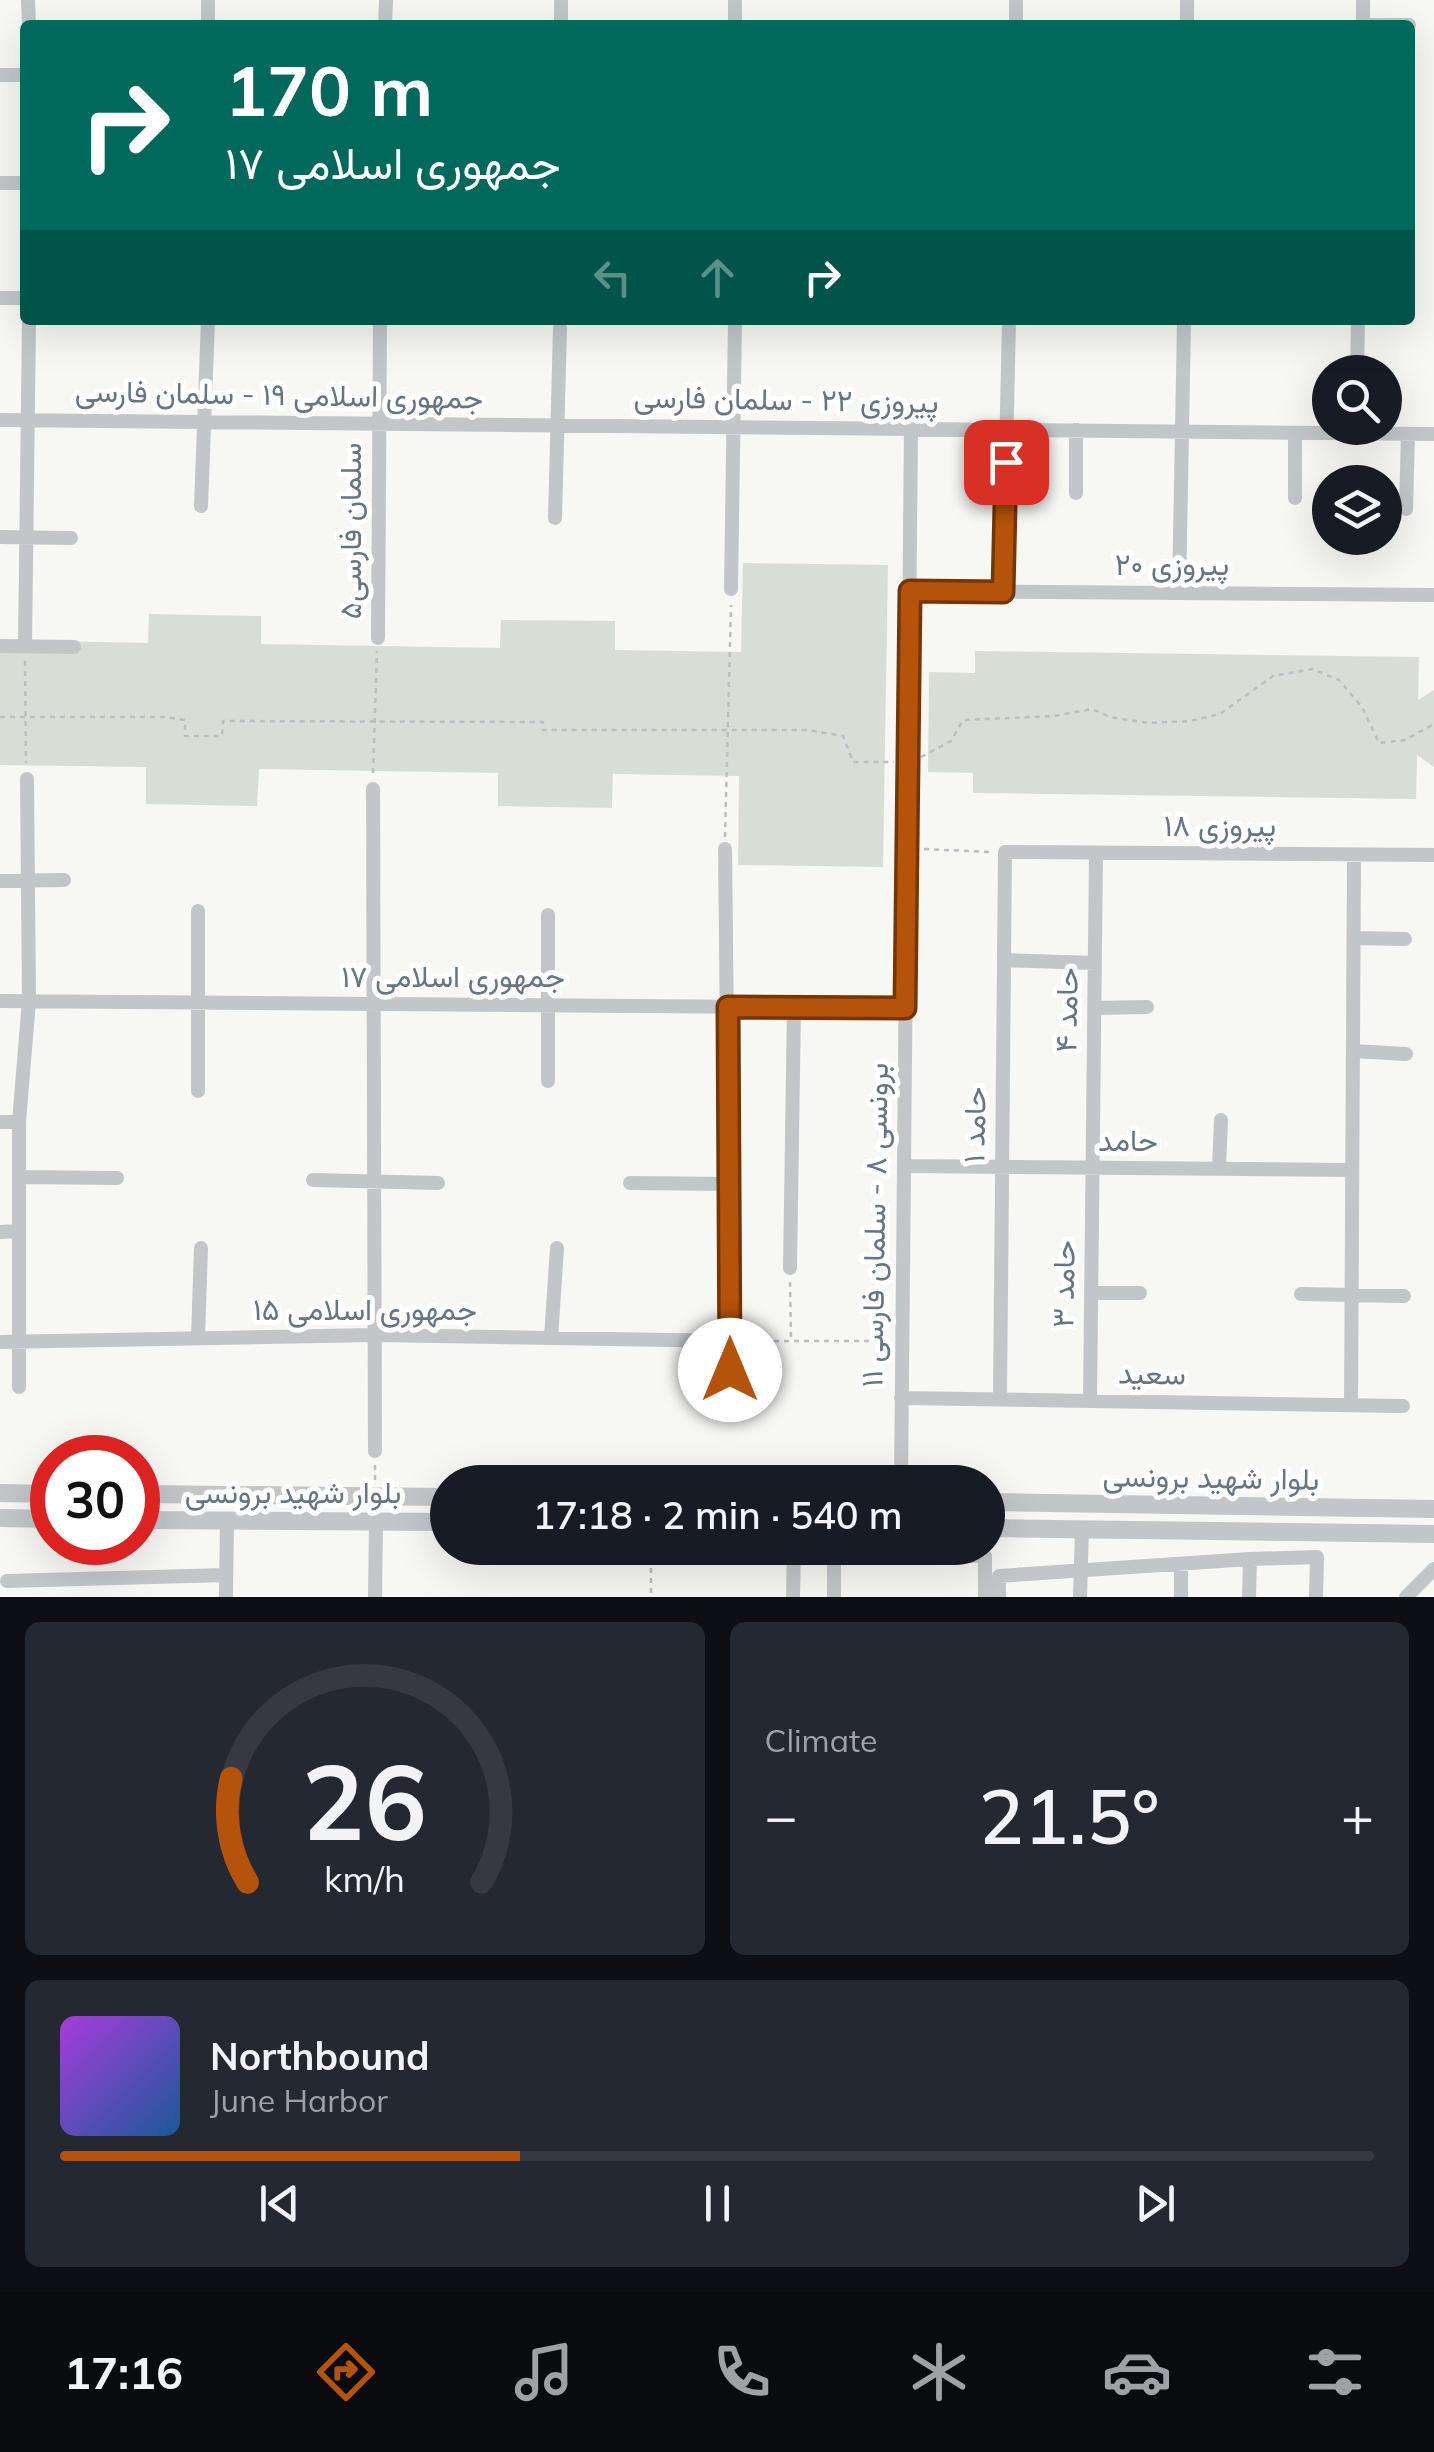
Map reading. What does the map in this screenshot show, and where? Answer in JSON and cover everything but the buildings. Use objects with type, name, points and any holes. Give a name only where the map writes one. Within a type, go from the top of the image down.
[{"type":"street","points":[[25,645],[31,420],[29,325]]},
{"type":"street","points":[[202,506],[208,325]]},
{"type":"street","name":"سلمان فارسی۵","points":[[378,638],[380,325]]},
{"type":"street","points":[[731,589],[735,325]]},
{"type":"street","points":[[1003,592],[1008,325]]},
{"type":"street","points":[[1180,592],[1184,325]]},
{"type":"street","points":[[1357,355],[1358,325]]},
{"type":"street","points":[[556,518],[560,328]]},
{"type":"street","name":"جمهوری اسلامی ۱۹ - سلمان فارسی","points":[[0,420],[557,426]]},
{"type":"street","name":"پیروزی ۲۲ - سلمان فارسی","points":[[557,426],[1312,431]]},
{"type":"street","name":"برونسی ۸ - سلمان فارسی ۱۱","points":[[901,1465],[911,429]]},
{"type":"street","points":[[1076,430],[1076,493]]},
{"type":"street","points":[[1294,498],[1296,432]]},
{"type":"street","name":"پیروزی ۲۲ - سلمان فارسی","points":[[1402,434],[1434,434]]},
{"type":"street","points":[[1406,509],[1408,434]]},
{"type":"street","points":[[0,537],[71,538]]},
{"type":"street","name":"پیروزی ۲۰","points":[[910,591],[1434,595]]},
{"type":"street","points":[[0,646],[74,647]]},
{"type":"street","points":[[19,1387],[19,1122],[29,1001],[27,779]]},
{"type":"street","points":[[372,789],[376,1004],[375,1451]]},
{"type":"street","points":[[725,848],[731,1400]]},
{"type":"street","name":"پیروزی ۱۸","points":[[1006,852],[1434,855]]},
{"type":"street","name":"حامد ۱","points":[[1000,1399],[1006,852]]},
{"type":"street","name":"حامد ۴","points":[[1093,1168],[1096,853]]},
{"type":"street","points":[[1351,1405],[1354,855]]},
{"type":"street","points":[[0,880],[64,880]]},
{"type":"street","points":[[198,912],[198,1092]]},
{"type":"street","points":[[548,915],[548,1082]]},
{"type":"street","points":[[1354,938],[1406,939]]},
{"type":"street","points":[[1004,960],[1094,962]]},
{"type":"street","name":"جمهوری اسلامی ۱۷","points":[[0,1001],[905,1008]]},
{"type":"street","points":[[1094,1008],[1147,1006]]},
{"type":"street","points":[[790,1268],[794,1007]]},
{"type":"street","points":[[1353,1052],[1406,1054]]},
{"type":"street","points":[[1220,1169],[1221,1120]]},
{"type":"street","points":[[0,1122],[19,1122]]},
{"type":"street","name":"حامد","points":[[904,1166],[1352,1170]]},
{"type":"street","name":"حامد ۳","points":[[1090,1401],[1093,1168]]},
{"type":"street","points":[[19,1177],[117,1178]]},
{"type":"street","points":[[314,1180],[438,1183]]},
{"type":"street","points":[[630,1183],[729,1184]]},
{"type":"street","points":[[0,1232],[19,1231]]},
{"type":"street","points":[[198,1338],[201,1248]]},
{"type":"street","points":[[551,1338],[557,1248]]},
{"type":"street","points":[[1092,1293],[1140,1293]]},
{"type":"street","points":[[1301,1294],[1404,1296]]},
{"type":"street","name":"جمهوری اسلامی ۱۵","points":[[0,1342],[375,1335],[730,1340]]},
{"type":"street","name":"سعید","points":[[901,1398],[1403,1406]]},
{"type":"street","points":[[0,1493],[30,1494]]},
{"type":"street","name":"بلوار شهید برونسی","points":[[160,1494],[430,1497]]},
{"type":"street","name":"بلوار شهید برونسی","points":[[1005,1502],[1434,1509]]},
{"type":"street","points":[[0,1518],[30,1519]]},
{"type":"street","name":"بلوار شهید برونسی","points":[[160,1520],[430,1522]]},
{"type":"street","points":[[226,1597],[227,1520]]},
{"type":"street","points":[[375,1597],[376,1522]]},
{"type":"street","name":"بلوار شهید برونسی","points":[[1005,1528],[1434,1534]]},
{"type":"street","points":[[1080,1597],[1082,1529]]},
{"type":"street","points":[[834,1597],[834,1553],[985,1556],[985,1597]]},
{"type":"street","points":[[1000,1597],[999,1576],[1317,1557],[1316,1597]]},
{"type":"street","points":[[1249,1597],[1250,1559]]},
{"type":"street","points":[[793,1597],[794,1565]]},
{"type":"street","points":[[1181,1597],[1182,1565]]},
{"type":"street","points":[[1406,1597],[1434,1569]]},
{"type":"street","points":[[7,1581],[226,1575]]},
{"type":"path","points":[[725,848],[731,730],[731,589]]},
{"type":"path","points":[[372,789],[378,638]]},
{"type":"path","points":[[25,645],[27,779]]},
{"type":"path","points":[[0,717],[165,717],[185,720],[186,736],[222,736],[223,721],[543,722],[543,730],[807,730],[843,736],[853,762],[908,762],[951,742],[963,720],[1054,716],[1092,709],[1110,717],[1148,724],[1190,722],[1220,714],[1273,676],[1300,668],[1338,680],[1362,707],[1379,743],[1404,740],[1434,724]]},
{"type":"path","points":[[907,848],[1006,852]]},
{"type":"path","points":[[790,1268],[790,1341]]},
{"type":"path","points":[[730,1340],[903,1341]]},
{"type":"path","points":[[375,1451],[375,1496]]},
{"type":"path","points":[[651,1565],[651,1597]]},
{"type":"shaded area","points":[[743,563],[888,565],[883,867],[738,865],[739,776],[613,774],[612,808],[498,806],[498,773],[259,769],[257,806],[146,804],[146,767],[0,765],[0,640],[148,643],[149,614],[261,616],[261,644],[500,648],[501,620],[615,621],[615,650],[741,652]]},
{"type":"shaded area","points":[[975,651],[1419,657],[1418,700],[1434,690],[1434,767],[1417,755],[1416,799],[973,793],[973,773],[928,772],[929,672],[975,673]]},
{"type":"route","points":[[730,1370],[728,1007],[905,1008],[910,591],[1003,592],[1006,462]]}]
